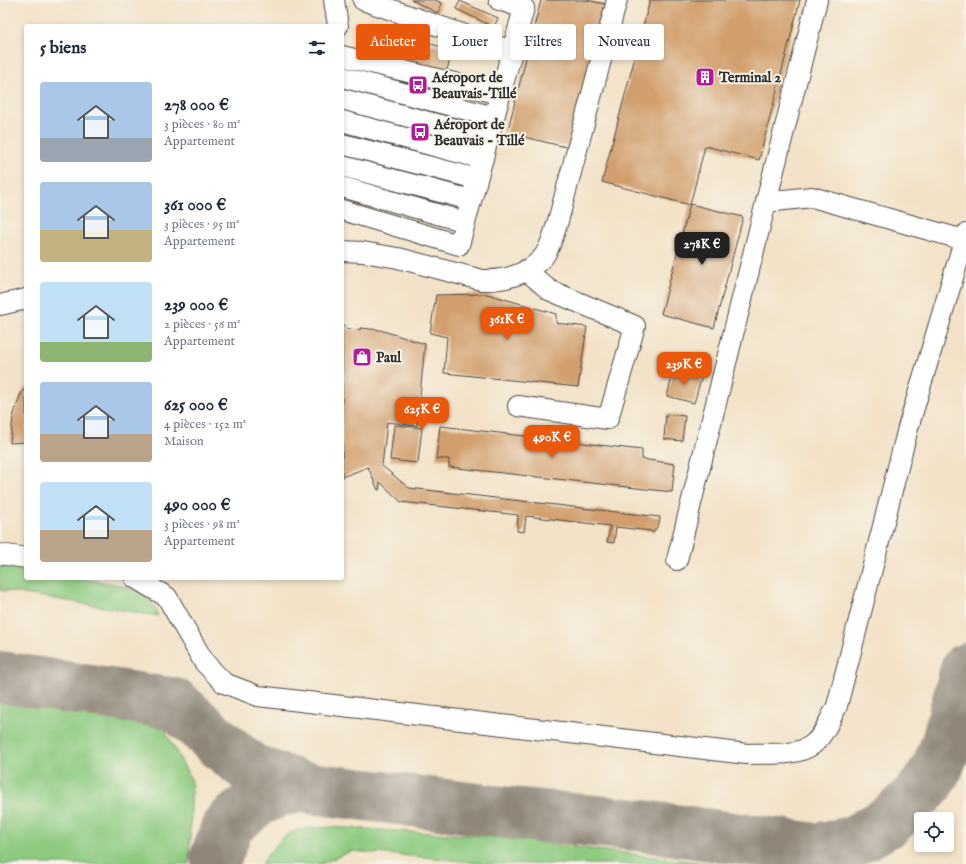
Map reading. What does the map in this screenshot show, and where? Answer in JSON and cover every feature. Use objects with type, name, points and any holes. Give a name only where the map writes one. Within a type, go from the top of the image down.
[{"type":"lane","points":[[334,0],[338,24]]},
{"type":"lane","points":[[363,0],[510,50]]},
{"type":"lane","points":[[499,0],[524,8],[520,24]]},
{"type":"lane","points":[[344,251],[363,252],[398,258],[482,280],[493,280],[516,275],[536,264],[549,247],[556,228],[617,0]]},
{"type":"lane","points":[[677,560],[817,0]]},
{"type":"lane","points":[[344,56],[500,94]]},
{"type":"lane","points":[[344,211],[459,245],[510,58]]},
{"type":"lane","points":[[344,78],[494,117]]},
{"type":"lane","points":[[344,100],[488,138]]},
{"type":"lane","points":[[344,122],[483,159]]},
{"type":"lane","points":[[344,145],[477,180]]},
{"type":"lane","points":[[344,167],[472,200]]},
{"type":"lane","points":[[344,189],[465,222]]},
{"type":"lane","points":[[139,580],[167,597],[204,662],[224,683],[258,696],[747,754],[793,753],[812,746],[826,729],[837,706],[908,428],[965,237],[812,197],[766,202]]},
{"type":"lane","points":[[518,406],[608,419],[635,326],[550,290],[526,270]]},
{"type":"lane","points":[[0,305],[24,299]]},
{"type":"lane","points":[[0,554],[24,558]]},
{"type":"green space","points":[[0,566],[24,570],[24,580],[90,580],[106,582],[136,591],[150,599],[158,616],[0,590]]},
{"type":"green space","points":[[0,694],[160,721],[192,781],[189,864],[0,864]]},
{"type":"green space","points":[[330,827],[485,836],[712,864],[486,864],[351,851],[321,864],[262,864],[274,846],[291,833],[308,828]]},
{"type":"building","points":[[411,0],[435,0],[442,3],[438,13]]},
{"type":"building","points":[[541,0],[586,0],[605,4],[600,24],[584,24],[584,60],[591,60],[570,148],[507,133],[526,60],[576,60],[576,24],[535,24]]},
{"type":"building","name":"Terminal 2","points":[[650,0],[800,0],[759,160],[705,146],[690,205],[602,182],[634,60],[664,60],[664,24],[644,24]]},
{"type":"building","points":[[460,1],[498,18],[495,24],[488,24],[456,9]]},
{"type":"building","points":[[430,44],[438,46],[438,60],[450,60],[446,73],[399,60],[430,60]]},
{"type":"building","points":[[690,204],[743,217],[714,328],[661,314]]},
{"type":"building","points":[[487,294],[556,314],[556,323],[587,327],[578,387],[444,373],[447,337],[430,333],[436,295]]},
{"type":"building","points":[[344,326],[346,329],[360,330],[360,328],[380,330],[425,344],[417,426],[387,422],[382,466],[409,488],[660,517],[659,524],[653,533],[651,531],[616,527],[614,543],[607,542],[610,526],[526,516],[524,532],[517,531],[518,515],[401,502],[380,482],[378,490],[368,467],[344,476]]},
{"type":"building","points":[[674,369],[702,376],[694,403],[667,396]]},
{"type":"building","points":[[24,389],[24,442],[10,443],[13,417],[20,396]]},
{"type":"building","points":[[666,414],[685,416],[682,441],[664,439]]},
{"type":"building","points":[[394,425],[422,428],[418,463],[390,460]]},
{"type":"building","points":[[440,426],[642,450],[642,459],[675,464],[672,492],[449,467],[449,459],[436,459]]},
{"type":"taxiway","points":[[216,856],[229,824],[257,801],[279,791],[301,787],[510,813],[636,825],[816,849],[852,842],[888,822],[914,799],[928,783],[938,766],[947,742],[966,669]]},
{"type":"taxiway","points":[[0,677],[175,704],[251,769],[301,787]]},
{"type":"place","name":"Terminal 2","points":[[705,77]]},
{"type":"place","name":"Aéroport de Beauvais-Tillé","points":[[418,85]]},
{"type":"place","name":"Aéroport de Beauvais - Tillé","points":[[420,132]]},
{"type":"place","name":"Paul","points":[[362,357]]}]
